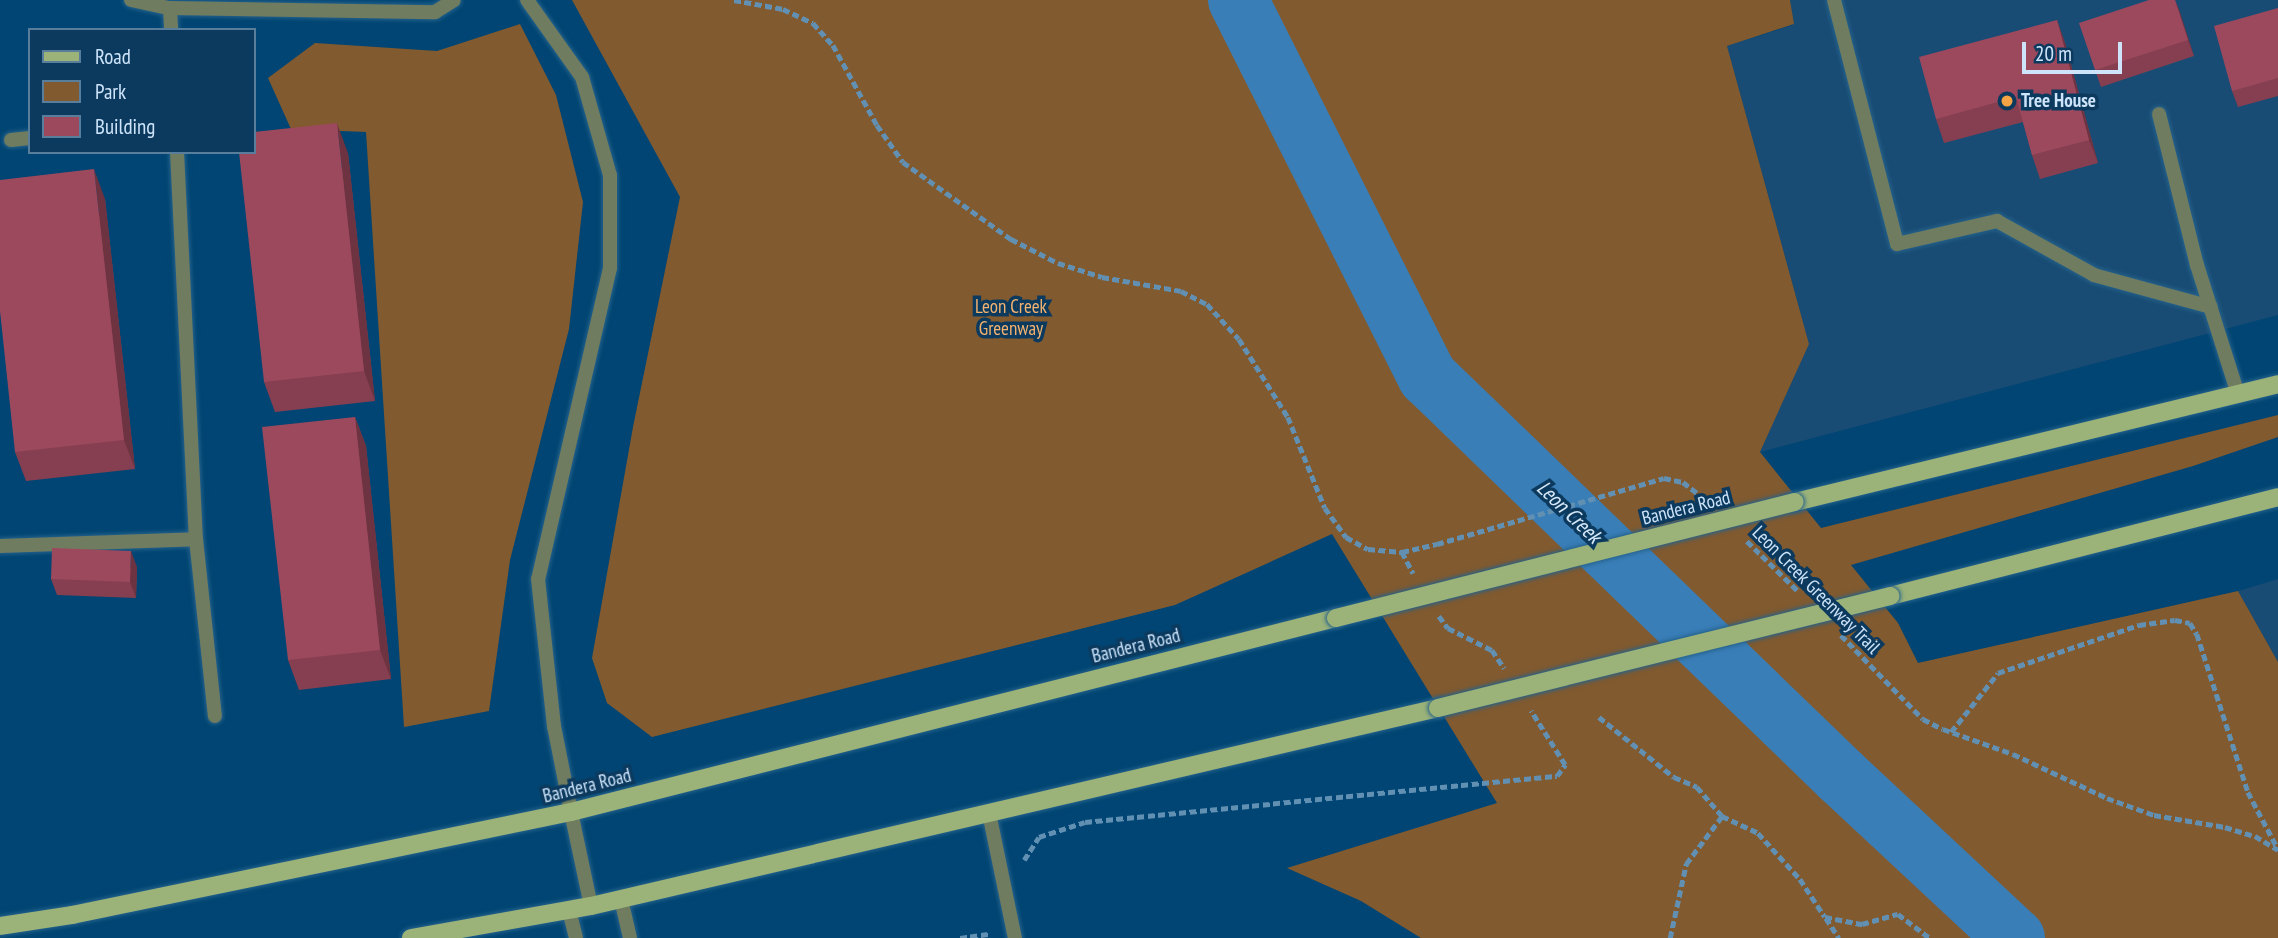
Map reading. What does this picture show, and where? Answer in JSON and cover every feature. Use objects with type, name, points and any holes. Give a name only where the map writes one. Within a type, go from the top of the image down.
[{"type":"main road","name":"Bandera Road","points":[[0,926],[72,915],[571,813],[1795,502],[2278,384]]},
{"type":"main road","points":[[411,938],[591,906],[1438,708],[2278,497]]},
{"type":"street","points":[[131,0],[170,8],[435,12],[454,0]]},
{"type":"street","points":[[527,0],[582,77],[610,175],[610,268],[538,579],[554,726],[591,906]]},
{"type":"street","points":[[1834,0],[1897,244],[1997,221],[2094,275],[2211,307]]},
{"type":"street","points":[[170,8],[171,28]]},
{"type":"street","points":[[2160,114],[2197,265],[2238,394]]},
{"type":"street","points":[[10,140],[28,138]]},
{"type":"street","points":[[177,154],[196,539],[215,716]]},
{"type":"street","points":[[0,546],[196,539]]},
{"type":"street","points":[[989,813],[1014,934]]},
{"type":"street","points":[[621,899],[630,938]]},
{"type":"street","points":[[569,910],[576,938]]},
{"type":"path","points":[[734,0],[783,9],[813,23],[833,45],[877,125],[903,162],[1011,239],[1058,263],[1102,277],[1181,291],[1207,304],[1239,339],[1288,417],[1325,508],[1346,537],[1368,549],[1402,552],[1664,478],[1683,482],[1709,503]]},
{"type":"path","name":"Leon Creek Greenway Trail","points":[[1738,531],[1803,597]]},
{"type":"path","points":[[1402,552],[1419,583]]},
{"type":"path","points":[[1436,612],[1448,628],[1492,650],[1507,673]]},
{"type":"path","points":[[1951,732],[1998,673],[2138,625],[2175,620],[2189,623],[2197,634],[2248,792],[2278,850]]},
{"type":"path","name":"Leon Creek Greenway Trail","points":[[1831,625],[1923,719],[2013,754],[2107,798],[2154,815],[2225,827],[2255,836],[2278,850]]},
{"type":"path","points":[[1022,863],[1040,837],[1085,822],[1557,776],[1565,765],[1529,707]]},
{"type":"path","points":[[1599,718],[1674,777],[1697,787],[1722,816],[1758,833],[1800,879],[1839,938]]},
{"type":"path","points":[[1670,938],[1686,864],[1722,816]]},
{"type":"path","points":[[1825,917],[1862,924],[1898,914],[1930,938]]},
{"type":"path","points":[[960,938],[1014,934]]},
{"type":"shaded area","points":[[1790,0],[2278,0],[2278,315],[1760,452],[1809,344],[1727,46],[1793,25]]},
{"type":"shaded area","points":[[2278,579],[2278,662],[2238,591]]},
{"type":"green space","name":"Leon Creek Greenway","points":[[572,0],[1790,0],[1794,24],[1727,46],[1809,344],[1760,452],[1821,528],[2278,415],[2278,437],[2193,466],[1851,565],[1898,623],[1918,663],[2238,591],[2278,662],[2278,938],[1421,938],[1361,901],[1287,868],[1497,803],[1332,534],[1175,605],[652,737],[607,703],[592,658],[633,427],[680,197]]},
{"type":"green space","points":[[520,24],[556,95],[583,202],[569,329],[510,560],[489,711],[404,727],[366,132],[291,129],[268,78],[315,43],[437,51]]},
{"type":"building","points":[[2149,0],[2175,0],[2188,40],[2095,70],[2079,23]]},
{"type":"building","points":[[2278,8],[2278,78],[2232,91],[2214,26]]},
{"type":"building","name":"Tree House","points":[[2057,20],[2089,140],[2032,155],[2016,97],[1936,119],[1919,57]]},
{"type":"building","points":[[337,123],[364,371],[264,382],[239,154],[256,154],[256,132]]},
{"type":"building","points":[[94,169],[124,440],[15,452],[0,311],[0,180]]},
{"type":"building","points":[[355,417],[380,650],[288,660],[262,427]]},
{"type":"building","points":[[52,548],[131,551],[130,582],[51,579]]},
{"type":"waterway","name":"Leon Creek","points":[[1238,0],[1428,377],[1841,776],[2015,938]]},
{"type":"place","name":"Tree House","points":[[2007,101]]}]
